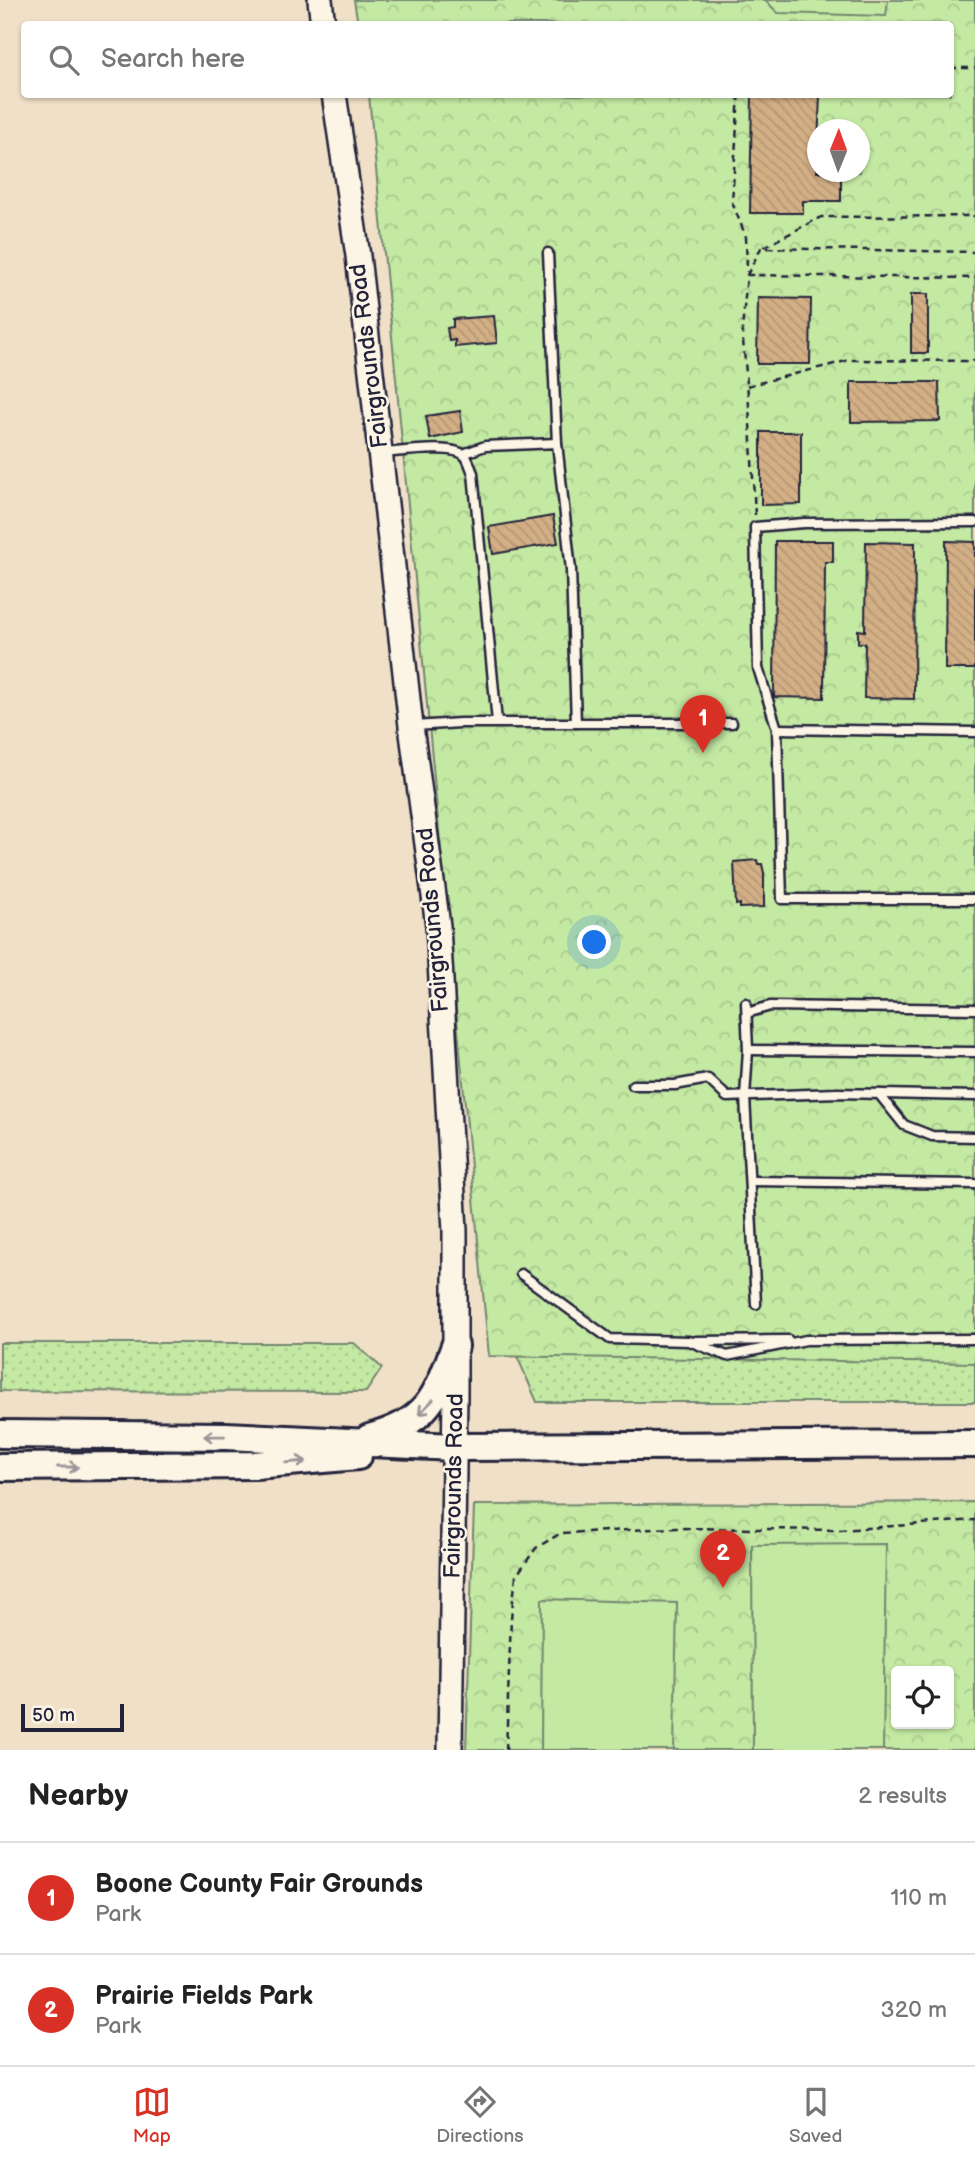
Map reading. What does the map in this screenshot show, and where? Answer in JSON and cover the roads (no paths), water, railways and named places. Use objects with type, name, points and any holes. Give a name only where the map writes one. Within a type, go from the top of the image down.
[{"type":"main road","points":[[320,0],[323,21]]},
{"type":"main road","name":"Fairgrounds Road","points":[[335,98],[358,256],[411,726],[438,926],[455,1231],[450,1750]]},
{"type":"main road","points":[[356,1442],[386,1433],[410,1421],[430,1405],[440,1388],[455,1346]]},
{"type":"main road","points":[[0,1434],[226,1436],[454,1447],[975,1444]]},
{"type":"main road","points":[[0,1467],[255,1465],[454,1447]]},
{"type":"lane","points":[[548,253],[557,443],[571,570],[576,723]]},
{"type":"lane","points":[[463,454],[476,447],[557,443]]},
{"type":"lane","points":[[380,453],[446,449],[463,454],[473,473],[497,722]]},
{"type":"lane","points":[[975,522],[804,523],[755,527],[758,668],[777,729],[782,900],[975,899]]},
{"type":"lane","points":[[411,726],[497,722],[732,723]]},
{"type":"lane","points":[[777,729],[975,732]]},
{"type":"lane","points":[[746,1003],[748,1050],[745,1097],[756,1304]]},
{"type":"lane","points":[[747,1013],[770,1006],[975,1009]]},
{"type":"lane","points":[[748,1050],[975,1052]]},
{"type":"lane","points":[[633,1085],[675,1085],[708,1079],[727,1097],[879,1094],[975,1096]]},
{"type":"lane","points":[[879,1094],[904,1125],[932,1136],[975,1137]]},
{"type":"lane","points":[[750,1181],[975,1184]]},
{"type":"lane","points":[[521,1274],[610,1339],[975,1339]]},
{"type":"lane","points":[[689,1341],[727,1356],[806,1340]]},
{"type":"place","name":"Boone County Fair Grounds","points":[[703,753]]},
{"type":"place","name":"Prairie Fields Park","points":[[723,1588]]}]
